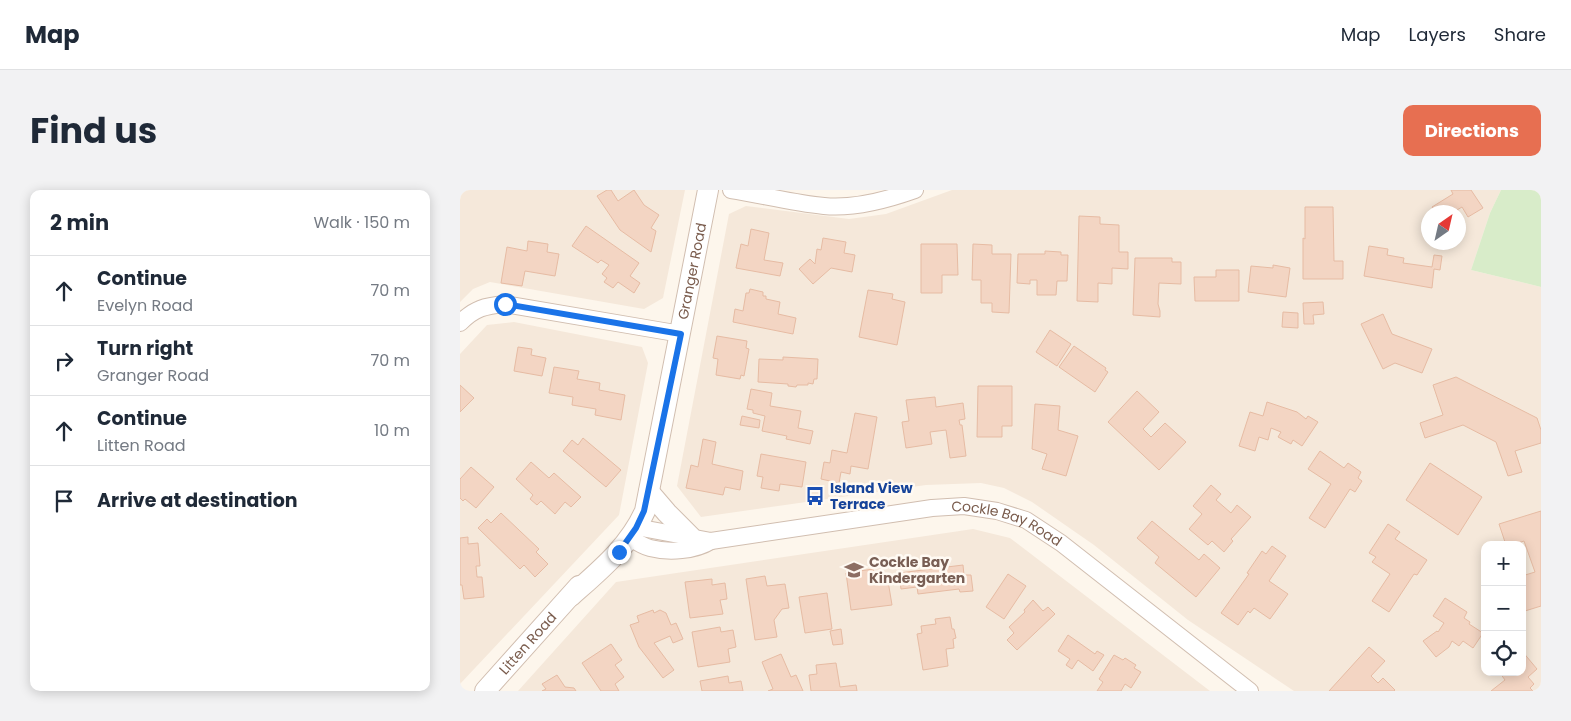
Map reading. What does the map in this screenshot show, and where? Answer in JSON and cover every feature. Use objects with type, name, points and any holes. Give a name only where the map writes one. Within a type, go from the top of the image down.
[{"type":"street","name":"Granger Road","points":[[630,535],[644,511],[649,492],[708,190]]},
{"type":"street","points":[[732,190],[825,206],[852,205],[888,199],[915,190]]},
{"type":"street","points":[[460,323],[484,306],[505,304],[681,334]]},
{"type":"street","points":[[649,492],[691,536]]},
{"type":"street","name":"Cockle Bay Road","points":[[630,535],[691,536],[711,540],[932,508],[964,506],[997,511],[1026,520],[1061,543],[1250,691]]},
{"type":"street","name":"Cockle Bay Road","points":[[630,535],[650,548],[678,551],[704,545],[711,540]]},
{"type":"street","name":"Litten Road","points":[[485,691],[609,551],[630,535]]},
{"type":"shaded area","points":[[460,190],[685,190],[663,298],[644,309],[490,282],[473,289],[460,302]]},
{"type":"shaded area","points":[[952,190],[1501,190],[1490,213],[1471,270],[1541,287],[1541,691],[1294,691],[1188,620],[1094,545],[1032,502],[1004,488],[981,483],[926,485],[701,517],[677,486],[729,214],[746,206],[849,219],[886,214]]},
{"type":"shaded area","points":[[514,322],[642,347],[648,363],[619,515],[460,684],[460,354],[487,325]]},
{"type":"shaded area","points":[[973,529],[1010,538],[1210,691],[518,691],[616,582]]},
{"type":"green space","points":[[1501,190],[1541,190],[1541,287],[1471,270],[1490,213]]},
{"type":"building","points":[[607,190],[611,190],[618,201],[634,190],[644,205],[659,215],[651,228],[656,231],[651,252],[620,230],[597,196]]},
{"type":"building","points":[[1451,190],[1471,190],[1483,208],[1468,217],[1466,205],[1435,205],[1453,194]]},
{"type":"building","points":[[1305,207],[1333,207],[1334,261],[1343,261],[1343,279],[1303,279]]},
{"type":"building","points":[[1079,216],[1100,217],[1100,224],[1119,225],[1119,252],[1128,252],[1128,269],[1112,268],[1112,284],[1098,283],[1098,302],[1077,301]]},
{"type":"building","points":[[586,226],[639,263],[630,276],[640,283],[634,293],[618,282],[613,288],[604,282],[607,278],[602,274],[609,265],[601,260],[598,263],[572,246]]},
{"type":"building","points":[[751,229],[769,233],[764,260],[783,263],[780,276],[736,268],[741,244],[748,246]]},
{"type":"building","points":[[823,238],[846,242],[844,253],[855,255],[852,272],[831,268],[813,284],[799,269],[810,259],[815,264],[817,249],[821,250]]},
{"type":"building","points":[[528,241],[548,244],[547,252],[559,254],[555,276],[525,271],[522,286],[501,283],[507,247],[527,251]]},
{"type":"building","points":[[921,244],[957,244],[958,275],[942,275],[942,293],[921,293]]},
{"type":"building","points":[[973,244],[992,245],[992,254],[1011,254],[1009,313],[992,312],[992,303],[981,303],[981,280],[972,280]]},
{"type":"building","points":[[1369,246],[1388,249],[1387,255],[1404,258],[1403,263],[1432,267],[1434,255],[1442,256],[1440,270],[1434,269],[1432,288],[1364,276]]},
{"type":"building","points":[[1045,251],[1061,252],[1061,255],[1068,255],[1067,281],[1057,281],[1056,295],[1037,295],[1037,280],[1030,280],[1030,284],[1017,283],[1018,254],[1045,254]]},
{"type":"building","points":[[1135,258],[1172,258],[1172,262],[1181,262],[1181,284],[1159,283],[1158,304],[1160,317],[1133,315]]},
{"type":"building","points":[[1273,265],[1290,268],[1286,297],[1248,292],[1251,266],[1273,268]]},
{"type":"building","points":[[1216,270],[1239,270],[1239,301],[1195,301],[1194,277],[1216,277]]},
{"type":"building","points":[[750,289],[763,292],[763,296],[766,296],[766,299],[780,302],[778,314],[796,318],[793,334],[733,322],[735,309],[743,311],[746,293],[749,293]]},
{"type":"building","points":[[868,290],[893,294],[892,299],[905,302],[897,345],[859,337]]},
{"type":"building","points":[[1323,302],[1324,314],[1313,315],[1314,324],[1304,324],[1303,303]]},
{"type":"building","points":[[1283,312],[1298,313],[1298,328],[1282,327]]},
{"type":"building","points":[[1383,314],[1392,334],[1432,349],[1422,373],[1395,363],[1383,369],[1361,324]]},
{"type":"building","points":[[1050,330],[1071,344],[1057,366],[1036,352]]},
{"type":"building","points":[[717,336],[747,341],[746,348],[749,349],[744,376],[741,375],[740,379],[716,375],[718,359],[713,358]]},
{"type":"building","points":[[1074,346],[1106,368],[1105,370],[1108,372],[1095,392],[1059,367]]},
{"type":"building","points":[[518,347],[532,349],[531,355],[546,358],[542,376],[514,371]]},
{"type":"building","points":[[783,357],[818,359],[817,379],[814,379],[813,384],[808,383],[808,385],[797,385],[796,387],[788,386],[788,384],[758,382],[759,359],[783,360]]},
{"type":"building","points":[[554,367],[579,371],[577,379],[600,383],[599,390],[625,395],[621,420],[595,415],[596,409],[572,405],[573,397],[549,393]]},
{"type":"building","points":[[1456,377],[1537,418],[1541,430],[1541,443],[1515,451],[1522,472],[1508,476],[1496,442],[1463,425],[1425,438],[1420,423],[1443,415],[1433,385]]},
{"type":"building","points":[[460,385],[474,398],[460,412]]},
{"type":"building","points":[[978,386],[1012,386],[1012,426],[1002,426],[1002,437],[977,437]]},
{"type":"building","points":[[751,389],[772,393],[770,406],[801,411],[798,428],[813,431],[810,444],[786,439],[787,436],[762,431],[765,416],[753,413],[753,410],[747,409]]},
{"type":"building","points":[[1137,391],[1159,412],[1143,429],[1151,437],[1165,423],[1186,442],[1159,470],[1108,422]]},
{"type":"building","points":[[935,397],[936,407],[963,403],[965,419],[959,420],[960,425],[962,425],[966,456],[950,458],[946,430],[930,432],[932,444],[906,448],[902,422],[909,421],[906,400]]},
{"type":"building","points":[[1267,402],[1297,412],[1306,419],[1308,416],[1318,422],[1302,446],[1293,440],[1291,444],[1278,437],[1281,432],[1271,428],[1268,440],[1259,437],[1255,451],[1239,446],[1250,412],[1263,416]]},
{"type":"building","points":[[1035,404],[1060,406],[1058,430],[1078,436],[1066,476],[1042,469],[1047,454],[1032,449]]},
{"type":"building","points":[[855,413],[877,417],[868,469],[851,466],[850,474],[841,472],[839,483],[821,479],[824,462],[830,463],[832,450],[847,453]]},
{"type":"building","points":[[742,416],[760,420],[759,428],[740,425]]},
{"type":"building","points":[[583,438],[621,470],[606,487],[563,451],[572,440],[578,445]]},
{"type":"building","points":[[703,439],[716,442],[712,464],[743,471],[740,490],[725,487],[723,495],[686,488],[691,465],[698,467]]},
{"type":"building","points":[[1320,451],[1344,468],[1348,463],[1361,472],[1358,478],[1362,481],[1355,492],[1350,489],[1325,528],[1309,518],[1331,484],[1308,469]]},
{"type":"building","points":[[761,454],[806,462],[802,487],[780,484],[779,491],[761,488],[763,477],[757,476]]},
{"type":"building","points":[[531,462],[549,478],[554,473],[581,497],[571,507],[565,502],[555,514],[541,501],[537,505],[530,499],[533,495],[516,479]]},
{"type":"building","points":[[1430,463],[1482,497],[1458,535],[1406,500]]},
{"type":"building","points":[[471,467],[494,487],[476,508],[465,499],[463,501],[460,498],[460,479]]},
{"type":"building","points":[[1211,485],[1221,494],[1216,500],[1231,513],[1237,505],[1251,517],[1231,539],[1233,541],[1224,552],[1212,541],[1208,545],[1189,529],[1202,514],[1193,506]]},
{"type":"building","points":[[1541,511],[1541,606],[1526,611],[1526,575],[1535,572],[1526,547],[1526,541],[1505,541],[1499,524]]},
{"type":"building","points":[[501,513],[539,549],[536,552],[548,564],[535,577],[524,565],[520,569],[478,528],[487,519],[491,523]]},
{"type":"building","points":[[1152,521],[1199,560],[1204,554],[1220,568],[1196,597],[1155,563],[1159,557],[1137,538]]},
{"type":"building","points":[[1388,524],[1400,532],[1395,539],[1427,560],[1417,575],[1414,574],[1389,612],[1372,601],[1390,574],[1372,562],[1376,557],[1369,553]]},
{"type":"building","points":[[468,537],[468,544],[478,543],[480,566],[476,566],[477,577],[482,577],[484,597],[464,599],[462,585],[460,585],[460,538]]},
{"type":"building","points":[[1272,546],[1286,556],[1269,581],[1288,594],[1270,619],[1254,608],[1250,613],[1248,611],[1238,625],[1221,613],[1249,574],[1247,573],[1262,551],[1266,554]]},
{"type":"building","points":[[963,565],[964,575],[971,575],[973,591],[960,592],[959,589],[918,594],[917,587],[901,589],[899,573]]},
{"type":"building","points":[[873,569],[876,583],[888,581],[892,605],[851,610],[846,573]]},
{"type":"building","points":[[1008,574],[1026,586],[1004,619],[986,607]]},
{"type":"building","points":[[765,576],[767,586],[785,584],[789,608],[782,609],[774,620],[777,637],[755,640],[746,579]]},
{"type":"building","points":[[712,579],[712,585],[725,583],[727,599],[720,600],[723,614],[690,618],[685,582]]},
{"type":"building","points":[[827,593],[832,629],[805,633],[799,597]]},
{"type":"building","points":[[1445,598],[1467,612],[1464,618],[1470,622],[1469,624],[1481,632],[1481,636],[1473,648],[1463,641],[1459,646],[1452,641],[1449,647],[1436,657],[1423,641],[1438,632],[1444,623],[1433,616]]},
{"type":"building","points":[[1033,600],[1043,611],[1048,607],[1055,614],[1017,650],[1007,640],[1014,633],[1009,627],[1025,612],[1024,610]]},
{"type":"building","points":[[653,610],[654,613],[660,610],[666,613],[671,625],[676,623],[683,639],[673,643],[670,636],[654,643],[674,670],[663,678],[639,647],[630,625],[639,622],[637,616]]},
{"type":"building","points":[[950,617],[956,638],[953,639],[954,648],[946,649],[948,666],[923,670],[917,634],[922,633],[921,626],[936,624],[935,619]]},
{"type":"building","points":[[720,627],[721,632],[733,630],[736,647],[728,649],[730,662],[698,667],[692,632]]},
{"type":"building","points":[[841,629],[843,644],[833,645],[830,631]]},
{"type":"building","points":[[1068,635],[1095,654],[1097,651],[1104,655],[1093,671],[1078,660],[1072,669],[1066,665],[1070,659],[1058,651]]},
{"type":"building","points":[[611,644],[622,660],[615,665],[624,677],[615,684],[619,691],[601,691],[582,663]]},
{"type":"building","points":[[1369,647],[1385,661],[1371,676],[1378,683],[1383,678],[1395,690],[1329,691]]},
{"type":"building","points":[[781,654],[791,677],[796,675],[803,691],[768,691],[773,689],[762,662]]},
{"type":"building","points":[[1114,655],[1123,660],[1125,658],[1136,665],[1134,668],[1141,672],[1131,688],[1125,684],[1121,691],[1097,691],[1103,682],[1099,679]]},
{"type":"building","points":[[1526,656],[1537,669],[1528,677],[1534,684],[1530,688],[1533,691],[1491,691],[1505,680],[1502,676],[1526,676]]},
{"type":"building","points":[[836,663],[840,687],[856,685],[857,691],[811,691],[809,675],[817,674],[816,665]]},
{"type":"building","points":[[557,675],[565,687],[574,688],[576,691],[542,691],[546,689],[542,684]]},
{"type":"building","points":[[728,676],[729,683],[741,681],[743,691],[702,691],[700,681]]},
{"type":"place","name":"Island View Terrace","points":[[815,496]]},
{"type":"place","name":"Cockle Bay Kindergarten","points":[[854,570]]},
{"type":"route","points":[[505,304],[681,334],[644,511],[636,528],[619,552]]}]
